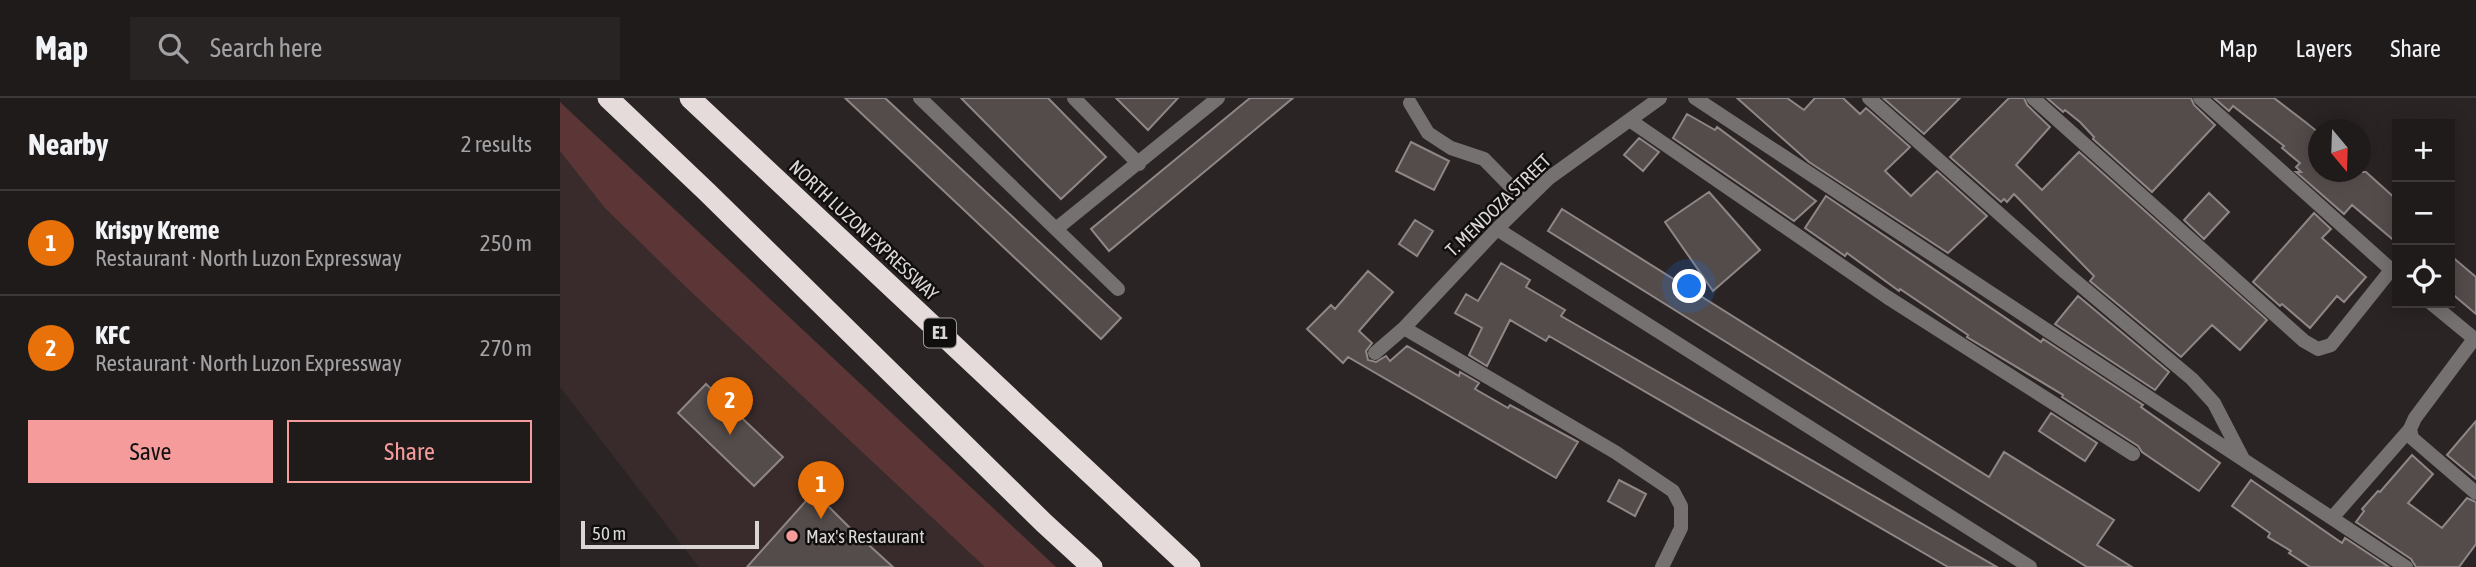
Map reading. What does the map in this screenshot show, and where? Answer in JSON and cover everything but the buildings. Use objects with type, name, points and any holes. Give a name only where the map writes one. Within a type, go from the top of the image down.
[{"type":"highway","points":[[608,98],[1092,567]]},
{"type":"highway","name":"NORTH LUZON EXPRESSWAY","points":[[690,98],[1190,567]]},
{"type":"street","points":[[920,98],[1118,289]]},
{"type":"street","points":[[1074,98],[1139,164]]},
{"type":"street","points":[[1056,229],[1218,98]]},
{"type":"street","name":"T. MENDOZA STREET","points":[[1375,354],[1404,328],[1549,178],[1660,98]]},
{"type":"street","points":[[1695,98],[2406,567]]},
{"type":"street","points":[[1869,98],[2066,273],[2192,379],[2214,404],[2245,461]]},
{"type":"street","points":[[2033,98],[2304,341],[2318,349],[2331,345],[2392,275]]},
{"type":"street","points":[[2200,98],[2392,271]]},
{"type":"street","points":[[1410,103],[1428,133],[1451,148],[1484,159],[1525,201]]},
{"type":"street","points":[[1631,121],[1886,297],[2133,454]]},
{"type":"street","points":[[1497,229],[2029,567]]},
{"type":"street","points":[[2332,518],[2410,429],[2415,418],[2475,340],[2437,308]]},
{"type":"street","points":[[1404,328],[1615,452],[1673,491],[1681,506],[1681,528],[1662,567]]},
{"type":"street","points":[[2410,429],[2412,438],[2476,493]]},
{"type":"shaded area","points":[[560,102],[1056,567],[985,567],[686,287],[605,208],[560,151]]},
{"type":"shaded area","points":[[560,104],[1054,567],[699,567],[560,387]]},
{"type":"place","name":"KFC","points":[[730,435]]},
{"type":"place","name":"Krispy Kreme","points":[[821,519]]},
{"type":"place","name":"Max's Restaurant","points":[[792,536]]}]
